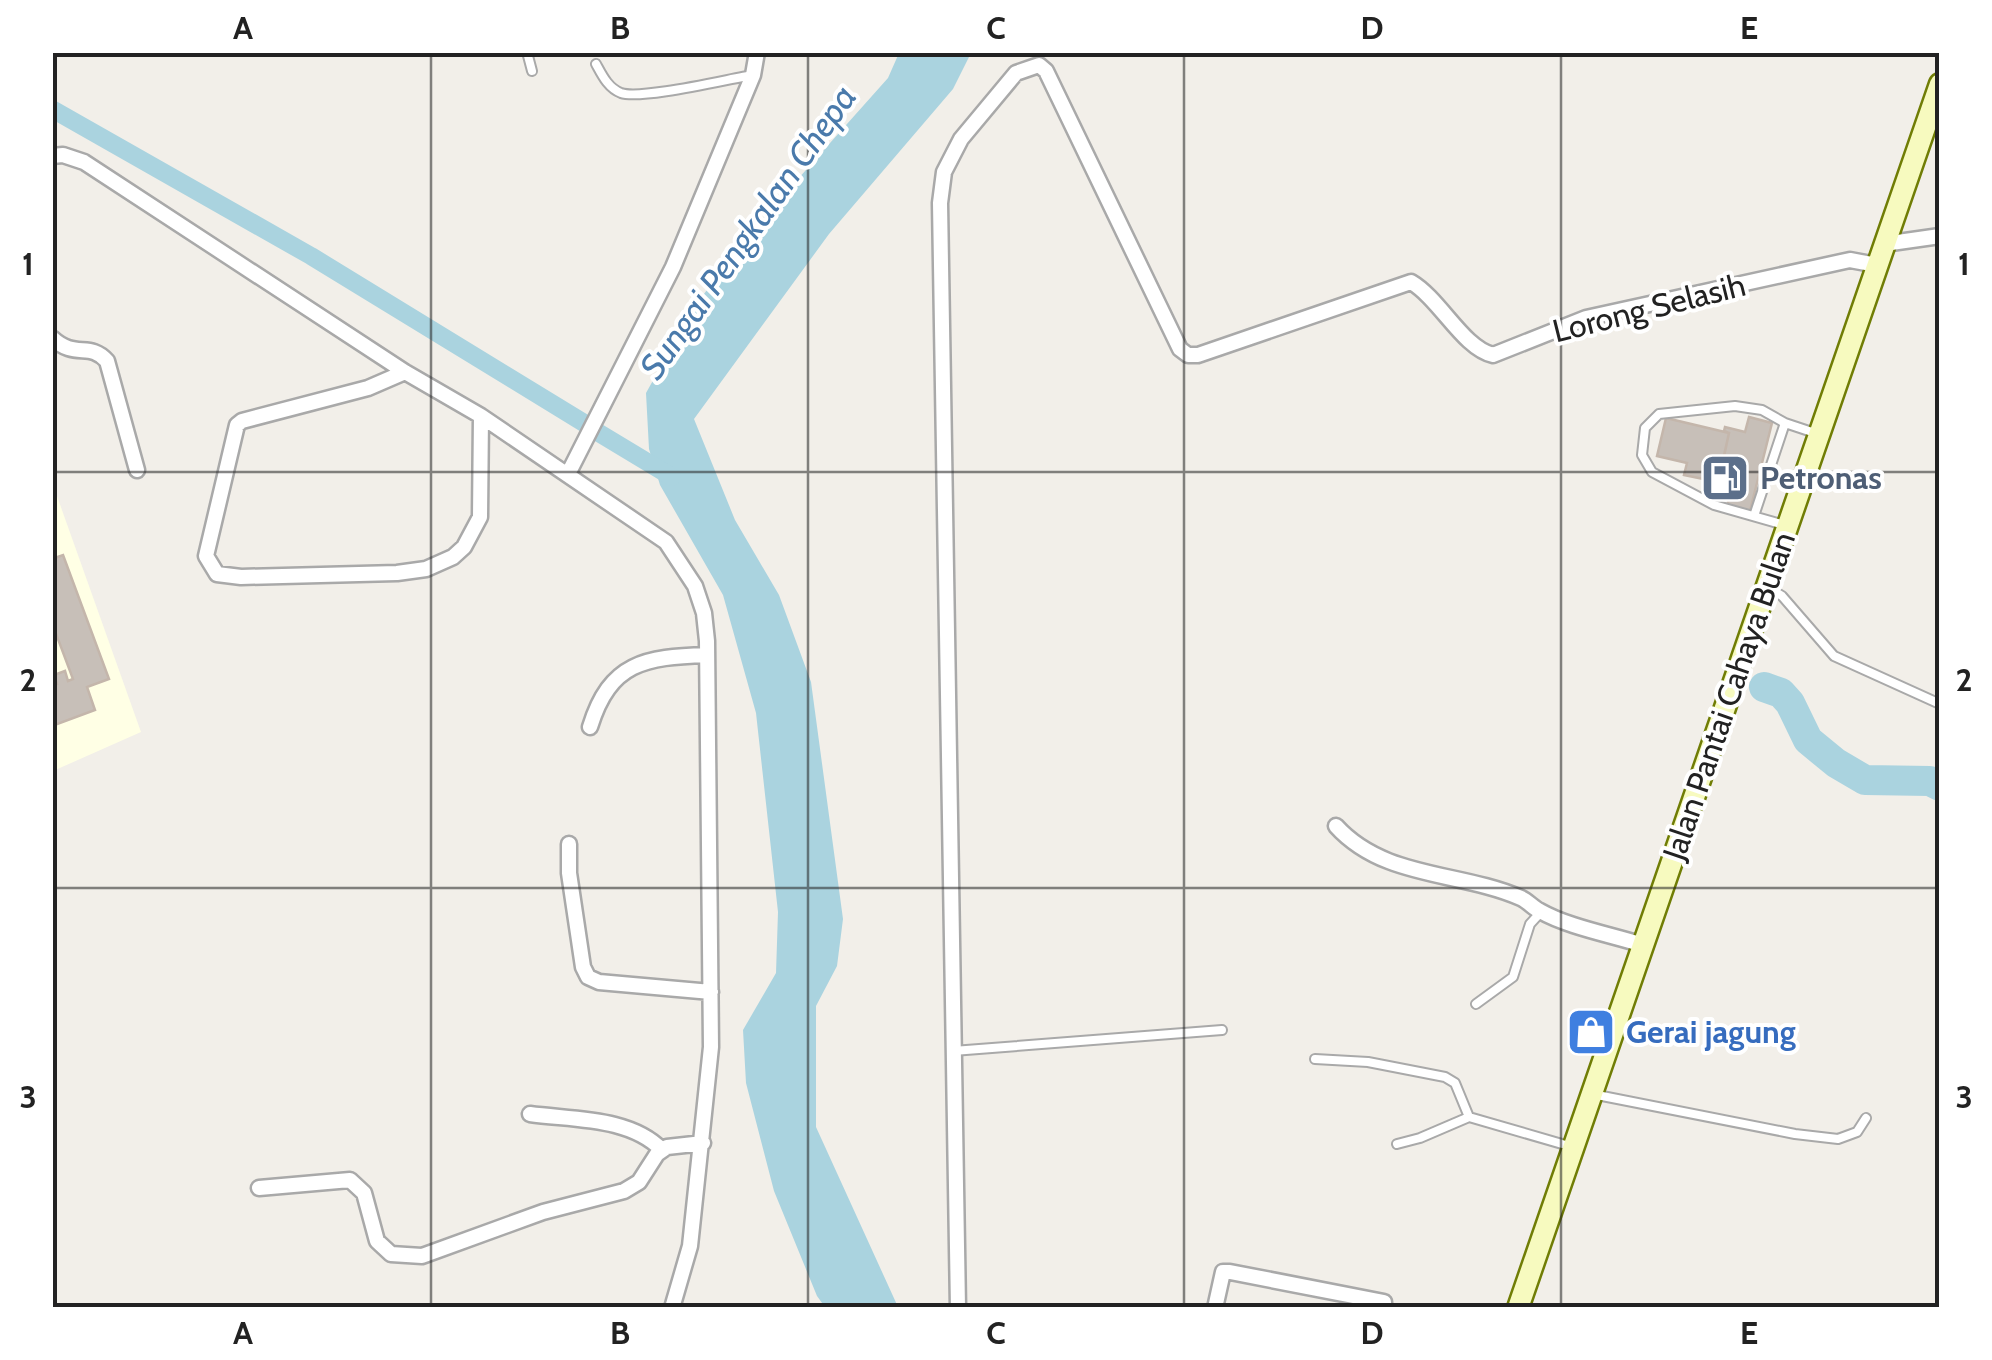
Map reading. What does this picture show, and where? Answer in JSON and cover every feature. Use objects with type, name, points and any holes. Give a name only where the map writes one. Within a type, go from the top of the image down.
[{"type":"main road","name":"Jalan Pantai Cahaya Bulan","points":[[1518,1308],[1940,84]]},
{"type":"street","points":[[568,474],[672,266],[753,75],[758,52]]},
{"type":"street","name":"Lorong Selasih","points":[[954,1052],[940,204],[944,172],[961,139],[1016,73],[1031,65],[1046,71],[1180,349],[1188,355],[1198,355],[1411,282],[1428,292],[1476,347],[1493,355],[1586,318],[1850,260],[1877,265]]},
{"type":"street","points":[[52,156],[63,155],[84,162],[406,372],[482,416],[666,542],[694,586],[704,614],[707,655],[711,1047],[690,1246],[672,1308]]},
{"type":"street","points":[[1884,244],[1940,236]]},
{"type":"street","points":[[52,338],[63,348],[99,352],[107,361],[137,470]]},
{"type":"street","points":[[406,372],[368,388],[236,425],[206,556],[217,574],[240,577],[397,573],[426,570],[453,557],[464,547],[480,518],[482,416]]},
{"type":"street","points":[[590,727],[604,690],[640,664],[655,658],[707,655]]},
{"type":"street","points":[[1336,826],[1345,836],[1401,868],[1522,898],[1541,912],[1643,946]]},
{"type":"street","points":[[569,844],[569,873],[583,967],[588,977],[599,982],[710,992]]},
{"type":"street","points":[[954,1052],[958,1308]]},
{"type":"street","points":[[530,1114],[623,1127],[648,1135],[662,1150]]},
{"type":"street","points":[[259,1188],[350,1180],[364,1193],[377,1241],[391,1254],[422,1256],[543,1212],[633,1188],[662,1150],[703,1144]]},
{"type":"street","points":[[1216,1308],[1220,1278],[1223,1272],[1230,1272],[1384,1302],[1383,1308]]},
{"type":"lane","points":[[527,52],[532,71]]},
{"type":"lane","points":[[596,64],[604,80],[622,94],[657,92],[753,75]]},
{"type":"lane","points":[[1788,526],[1702,500],[1652,472],[1642,455],[1645,428],[1660,414],[1735,406],[1762,410],[1785,423],[1819,434]]},
{"type":"lane","points":[[1754,516],[1785,423]]},
{"type":"lane","points":[[1766,587],[1782,596],[1834,656],[1940,704]]},
{"type":"lane","points":[[1476,1004],[1512,977],[1530,924],[1541,912]]},
{"type":"lane","points":[[954,1052],[1222,1030]]},
{"type":"lane","points":[[1316,1059],[1368,1062],[1445,1077],[1456,1083],[1469,1117]]},
{"type":"lane","points":[[1592,1094],[1838,1139],[1858,1132],[1866,1118]]},
{"type":"lane","points":[[1398,1144],[1469,1117],[1573,1148]]},
{"type":"shaded area","points":[[52,482],[141,732],[53,771],[52,771]]},
{"type":"water","name":"Sungai Pengkalan Chepa","points":[[899,53],[971,53],[953,89],[829,234],[694,419],[735,520],[779,595],[811,682],[843,919],[837,966],[816,1006],[816,1127],[898,1307],[825,1307],[774,1191],[746,1083],[743,1030],[776,973],[778,912],[756,713],[723,595],[660,485],[649,449],[646,393],[694,307],[755,227],[888,78]]},
{"type":"building","points":[[1749,417],[1772,423],[1750,511],[1727,506],[1734,478],[1720,475],[1729,433],[1724,431],[1725,427],[1745,432]]},
{"type":"building","points":[[1666,418],[1729,433],[1718,482],[1684,475],[1687,463],[1657,456]]},
{"type":"building","points":[[63,555],[109,679],[87,687],[95,710],[52,726],[52,686],[57,684],[54,675],[65,671],[68,681],[73,679],[52,623],[52,559]]},
{"type":"waterway","points":[[52,109],[311,256],[584,423]]},
{"type":"waterway","points":[[599,433],[672,477]]},
{"type":"waterway","points":[[1764,687],[1781,693],[1790,703],[1808,740],[1865,780],[1930,781],[1940,786]]},
{"type":"place","name":"Petronas","points":[[1725,478]]},
{"type":"place","name":"Gerai jagung","points":[[1591,1032]]}]
